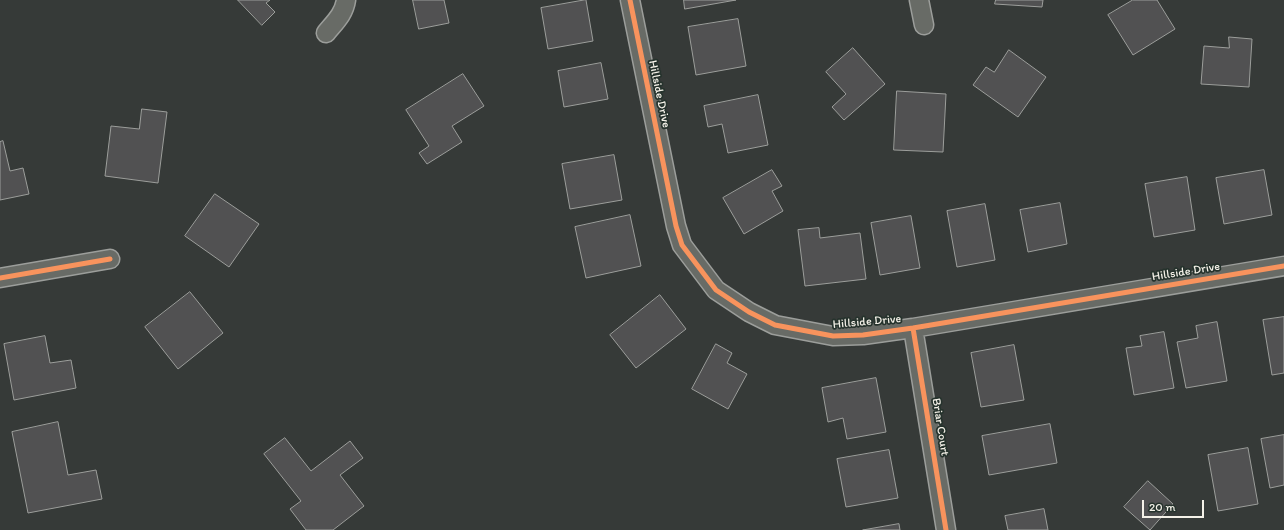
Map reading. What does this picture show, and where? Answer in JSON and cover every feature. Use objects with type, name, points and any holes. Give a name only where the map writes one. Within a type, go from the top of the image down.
[{"type":"street","points":[[326,32],[340,18],[345,7],[346,0]]},
{"type":"street","name":"Hillside Drive","points":[[630,0],[676,226],[682,245],[716,290],[749,312],[775,325],[833,336],[863,335],[1284,266]]},
{"type":"street","points":[[919,0],[924,25]]},
{"type":"street","points":[[0,278],[110,259]]},
{"type":"street","name":"Briar Court","points":[[913,328],[946,530]]},
{"type":"building","points":[[238,0],[270,0],[266,3],[275,12],[262,25]]},
{"type":"building","points":[[413,0],[444,0],[449,23],[419,29]]},
{"type":"building","points":[[586,0],[593,41],[548,49],[541,8]]},
{"type":"building","points":[[684,0],[736,0],[685,9]]},
{"type":"building","points":[[996,0],[1043,0],[1042,7],[995,4]]},
{"type":"building","points":[[1133,0],[1157,0],[1175,29],[1133,55],[1108,15]]},
{"type":"building","points":[[738,19],[746,66],[696,75],[688,27]]},
{"type":"building","points":[[1229,37],[1252,39],[1249,87],[1201,84],[1204,46],[1229,48]]},
{"type":"building","points":[[853,48],[885,84],[844,120],[832,107],[846,94],[826,72]]},
{"type":"building","points":[[1009,50],[1046,77],[1018,117],[973,85],[986,67],[994,72]]},
{"type":"building","points":[[601,63],[608,99],[564,107],[558,71]]},
{"type":"building","points":[[463,74],[484,106],[452,126],[462,142],[427,164],[419,153],[429,146],[406,110]]},
{"type":"building","points":[[897,91],[946,94],[943,152],[894,150]]},
{"type":"building","points":[[758,95],[768,145],[728,153],[722,124],[708,127],[704,106]]},
{"type":"building","points":[[142,109],[167,112],[158,183],[105,176],[111,126],[139,129]]},
{"type":"building","points":[[3,141],[10,171],[23,168],[29,194],[0,200],[0,142]]},
{"type":"building","points":[[614,155],[622,200],[570,209],[562,164]]},
{"type":"building","points":[[772,170],[782,186],[772,191],[783,211],[744,234],[723,198]]},
{"type":"building","points":[[1264,170],[1272,215],[1224,224],[1216,178]]},
{"type":"building","points":[[1187,177],[1195,230],[1154,237],[1145,184]]},
{"type":"building","points":[[215,194],[259,224],[229,267],[185,236]]},
{"type":"building","points":[[1060,203],[1067,244],[1028,252],[1020,210]]},
{"type":"building","points":[[985,204],[995,260],[957,267],[947,211]]},
{"type":"building","points":[[630,215],[641,266],[586,278],[575,227]]},
{"type":"building","points":[[911,216],[920,268],[880,275],[871,223]]},
{"type":"building","points":[[819,228],[820,238],[860,233],[866,279],[805,286],[798,230]]},
{"type":"building","points":[[190,292],[223,333],[178,369],[145,327]]},
{"type":"building","points":[[660,295],[686,329],[636,368],[610,335]]},
{"type":"building","points":[[1284,317],[1284,373],[1272,375],[1263,320]]},
{"type":"building","points":[[1217,322],[1227,381],[1186,388],[1177,342],[1198,338],[1196,326]]},
{"type":"building","points":[[1164,332],[1174,388],[1134,395],[1126,348],[1142,346],[1140,336]]},
{"type":"building","points":[[45,336],[50,363],[71,360],[76,388],[14,400],[4,344]]},
{"type":"building","points":[[716,344],[732,353],[727,363],[747,374],[728,409],[692,389]]},
{"type":"building","points":[[1014,345],[1024,400],[981,407],[971,353]]},
{"type":"building","points":[[876,378],[886,432],[847,439],[843,418],[828,422],[822,388]]},
{"type":"building","points":[[58,422],[68,475],[96,470],[102,499],[28,513],[12,432]]},
{"type":"building","points":[[1050,424],[1057,463],[989,475],[982,436]]},
{"type":"building","points":[[1284,435],[1284,485],[1270,488],[1261,439]]},
{"type":"building","points":[[285,438],[311,471],[350,441],[363,458],[340,475],[364,506],[333,530],[306,530],[290,509],[301,501],[264,454]]},
{"type":"building","points":[[1248,448],[1258,504],[1218,511],[1208,455]]},
{"type":"building","points":[[889,450],[898,498],[846,507],[837,459]]},
{"type":"building","points":[[1148,481],[1173,504],[1150,530],[1124,507]]},
{"type":"building","points":[[1044,509],[1048,530],[1008,530],[1005,516]]},
{"type":"building","points":[[899,524],[900,530],[863,530]]},
{"type":"cycle path","points":[[630,0],[676,226],[682,245],[716,290],[749,312],[775,325],[833,336],[863,335],[1284,266]]},
{"type":"cycle path","points":[[0,278],[110,259]]},
{"type":"cycle path","points":[[913,328],[946,530]]}]
